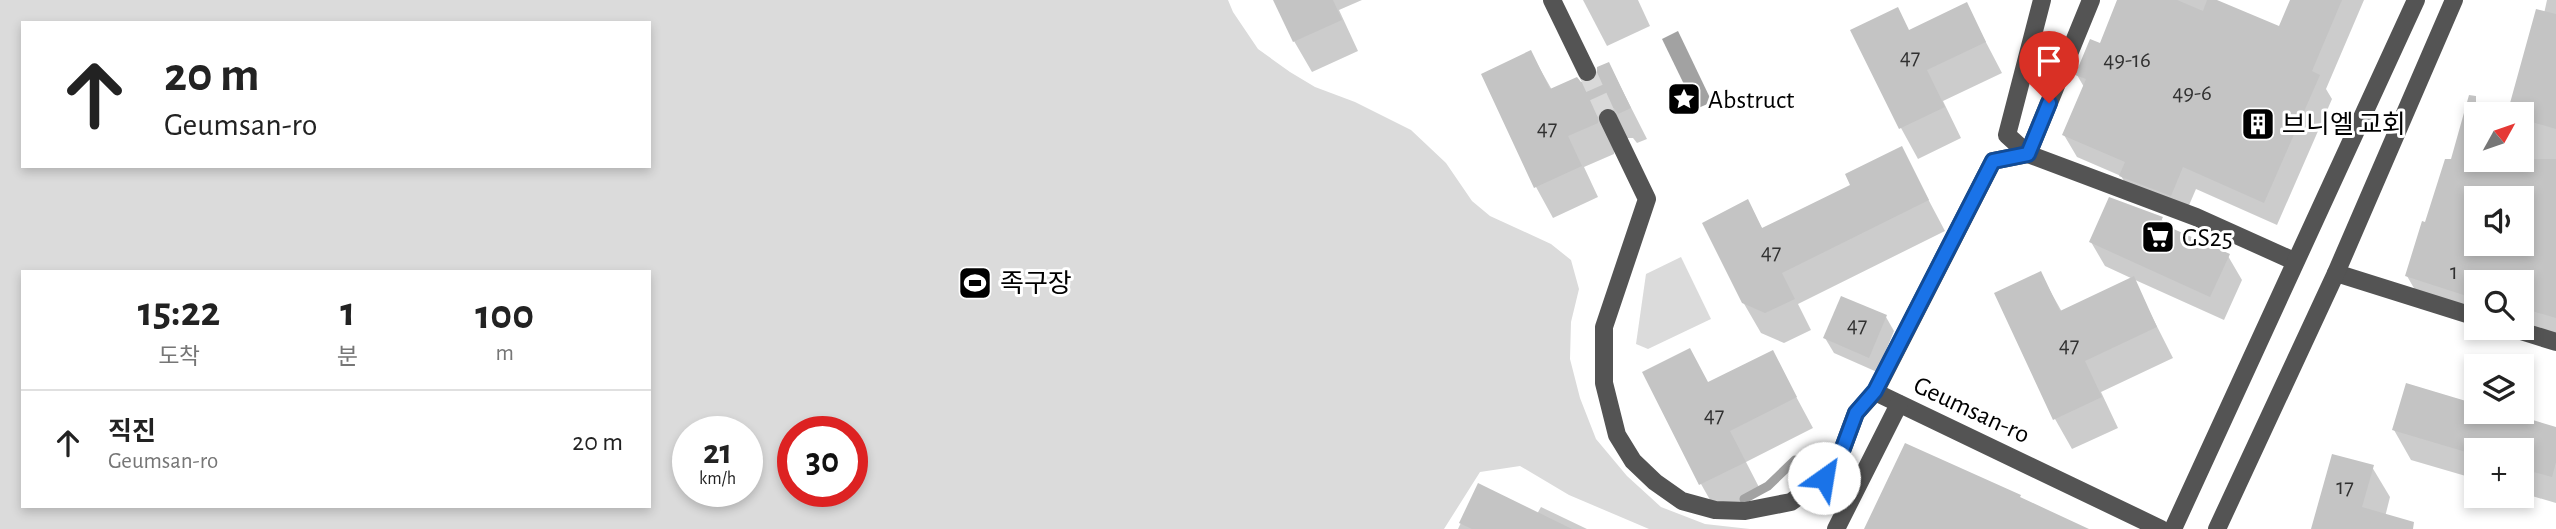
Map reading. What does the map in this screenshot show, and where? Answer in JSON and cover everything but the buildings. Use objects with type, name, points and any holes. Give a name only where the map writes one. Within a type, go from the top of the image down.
[{"type":"street","points":[[1552,0],[1587,72]]},
{"type":"street","points":[[2042,0],[2007,135],[2028,154],[2196,217],[2294,261]]},
{"type":"street","points":[[2028,154],[2091,0]]},
{"type":"street","points":[[2173,529],[2416,0]]},
{"type":"street","points":[[2217,529],[2336,273],[2454,0]]},
{"type":"street","points":[[1608,118],[1647,199],[1604,327],[1604,383],[1617,435],[1633,461],[1655,482],[1682,501],[1715,510],[1745,511],[1791,502],[1824,478],[1843,448],[1856,413],[1875,391]]},
{"type":"street","name":"Geumsan-ro","points":[[2028,154],[1993,161],[1875,391],[2161,529]]},
{"type":"street","points":[[2336,273],[2464,313]]},
{"type":"street","points":[[2534,335],[2556,342]]},
{"type":"street","points":[[1836,529],[1899,404]]},
{"type":"shaded area","points":[[0,0],[1228,0],[1258,49],[1315,87],[1355,102],[1411,130],[1446,163],[1472,201],[1490,216],[1551,244],[1571,260],[1579,289],[1571,322],[1570,359],[1580,398],[1596,439],[1627,476],[1661,507],[1705,524],[1750,529],[1649,529],[1569,495],[1520,466],[1480,472],[1444,529],[0,529]]},
{"type":"shaded area","points":[[1678,31],[1712,102],[1696,109],[1662,39]]},
{"type":"shaded area","points":[[1681,257],[1711,319],[1648,349],[1636,344],[1646,274]]},
{"type":"waterway","points":[[1744,499],[1768,486],[1795,460]]},
{"type":"tunnel","points":[[1587,72],[1608,118]]},
{"type":"place","name":"Abstruct","points":[[1684,99]]},
{"type":"place","name":"브니엘 교회","points":[[2258,124]]},
{"type":"place","name":"GS25","points":[[2158,237]]},
{"type":"place","name":"족구장","points":[[975,283]]},
{"type":"route","points":[[1824,478],[1843,448],[1856,413],[1875,391],[1993,161],[2028,154],[2049,103]]}]
